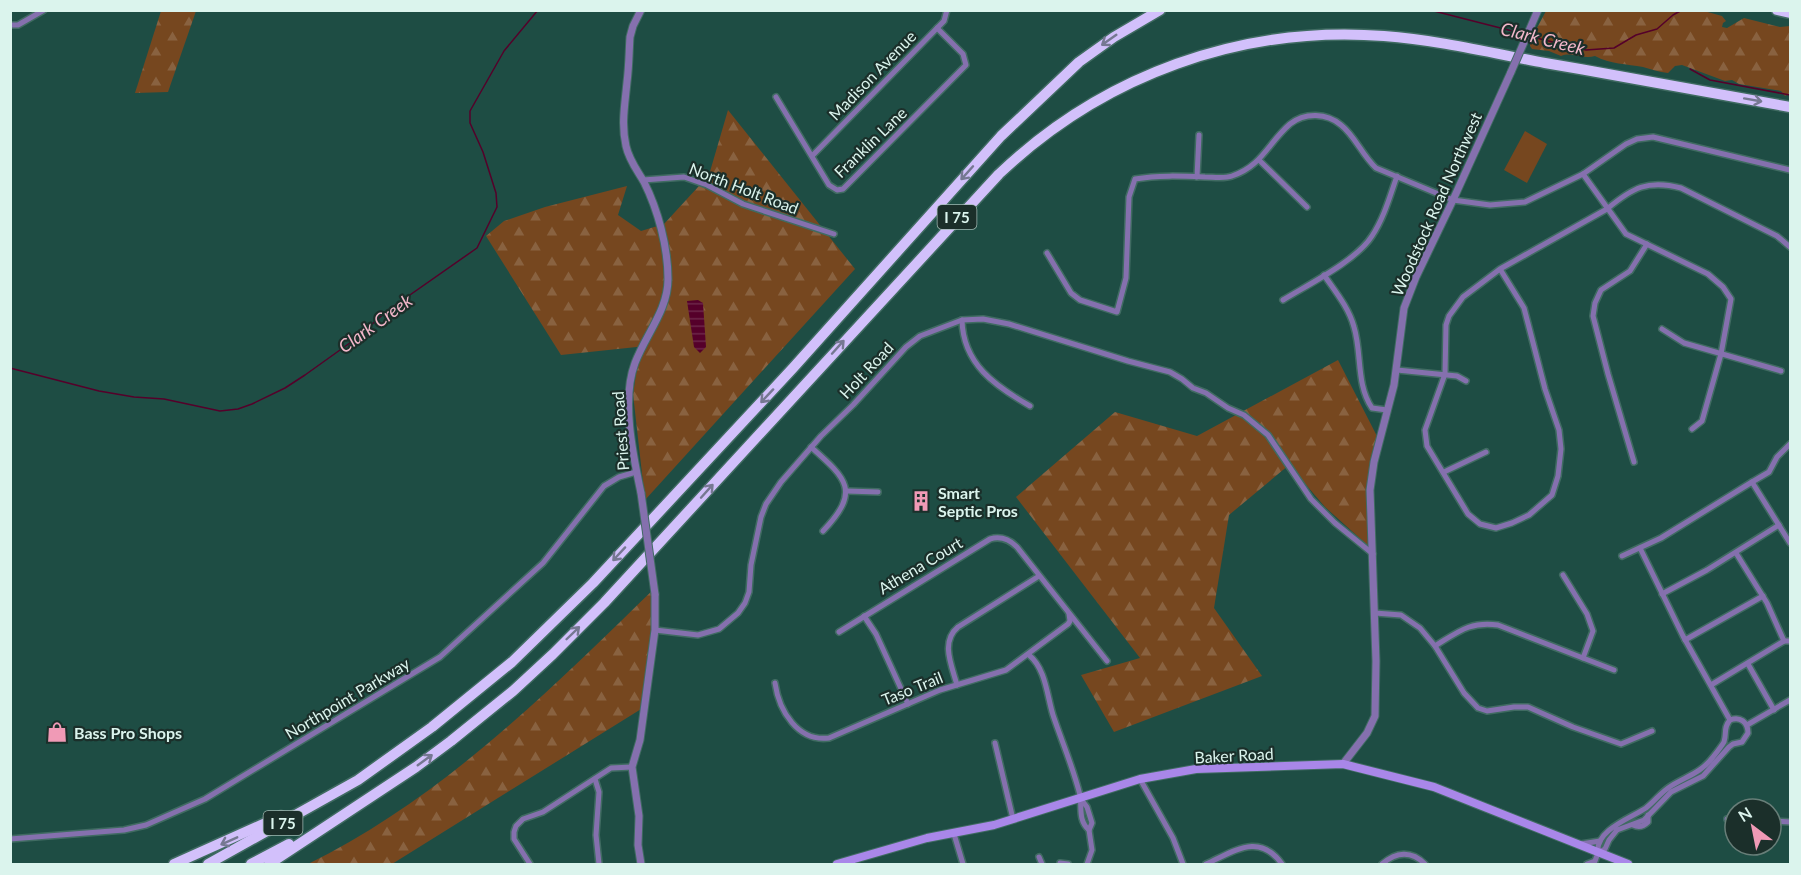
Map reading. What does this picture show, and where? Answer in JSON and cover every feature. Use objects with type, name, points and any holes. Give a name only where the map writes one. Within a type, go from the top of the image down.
[{"type":"highway","name":"I 75","points":[[208,864],[358,780],[460,705],[545,632],[793,368],[1001,136],[1080,62],[1114,37],[1160,10]]},
{"type":"highway","points":[[1777,10],[1791,13]]},
{"type":"highway","name":"I 75","points":[[252,864],[377,793],[485,715],[553,654],[604,603],[987,185],[1035,141],[1116,89],[1164,68],[1227,48],[1278,39],[1340,34],[1387,36],[1436,43],[1791,107]]},
{"type":"highway","points":[[174,864],[242,836],[358,780]]},
{"type":"highway","points":[[269,864],[377,793]]},
{"type":"main road","name":"Baker Road","points":[[837,864],[848,863],[922,840],[1013,819],[1140,779],[1196,770],[1343,764],[1434,787],[1628,864]]},
{"type":"street","points":[[10,25],[18,25],[44,10]]},
{"type":"street","name":"Priest Road","points":[[641,10],[630,37],[623,124],[629,158],[643,180],[660,226],[668,277],[660,313],[638,356],[631,378],[630,425],[655,594],[655,630],[640,740],[632,767],[638,809],[638,845],[641,864]]},
{"type":"street","name":"Madison Avenue","points":[[812,156],[944,21],[947,10]]},
{"type":"street","name":"Woodstock Road Northwest","points":[[1343,764],[1367,733],[1375,716],[1377,684],[1370,490],[1374,462],[1397,370],[1398,341],[1404,308],[1538,10]]},
{"type":"street","name":"Franklin Lane","points":[[776,97],[832,188],[843,189],[966,65],[963,54],[937,28]]},
{"type":"street","points":[[1047,253],[1071,293],[1080,300],[1117,312],[1126,278],[1129,197],[1136,179],[1152,176],[1230,177],[1250,168],[1290,124],[1313,115],[1329,116],[1343,126],[1376,168],[1453,200],[1490,205],[1525,202],[1583,174],[1626,144],[1637,139],[1653,137],[1791,170]]},
{"type":"street","points":[[1197,177],[1199,135]]},
{"type":"street","points":[[1259,160],[1306,207]]},
{"type":"street","points":[[1583,174],[1626,234],[1708,274],[1723,286],[1731,299],[1721,354],[1702,421],[1692,429]]},
{"type":"street","points":[[1283,300],[1359,252],[1372,237],[1383,215],[1397,176]]},
{"type":"street","name":"North Holt Road","points":[[643,180],[684,177],[707,185],[743,204],[834,234]]},
{"type":"street","points":[[1500,268],[1524,308],[1545,389],[1559,430],[1561,449],[1558,476],[1552,495],[1542,506],[1512,523],[1496,528],[1480,524],[1468,514],[1427,446],[1425,430],[1445,374],[1446,325],[1452,310],[1463,297],[1500,268],[1607,209],[1636,188],[1651,184],[1666,184],[1681,188],[1753,223],[1791,246]]},
{"type":"street","points":[[1634,462],[1593,316],[1595,303],[1601,290],[1630,271],[1647,244]]},
{"type":"street","points":[[1324,275],[1349,313],[1355,328],[1365,398],[1372,408],[1387,410]]},
{"type":"street","name":"Holt Road","points":[[655,630],[698,635],[719,629],[738,613],[749,592],[756,534],[766,504],[781,482],[906,347],[920,336],[962,320],[983,319],[1009,324],[1170,372],[1193,388],[1244,415],[1268,435],[1311,499],[1335,523],[1373,554]]},
{"type":"street","points":[[962,320],[962,336],[986,378],[1030,406]]},
{"type":"street","points":[[1662,329],[1684,343],[1781,371]]},
{"type":"street","points":[[1397,370],[1457,375],[1466,381]]},
{"type":"street","points":[[1622,556],[1680,527],[1752,483],[1768,472],[1777,457],[1791,444]]},
{"type":"street","points":[[811,447],[835,469],[847,491],[844,505],[823,531]]},
{"type":"street","points":[[1444,472],[1486,452]]},
{"type":"street","name":"Northpoint Parkway","points":[[10,839],[124,830],[146,825],[205,799],[440,657],[543,563],[604,486],[619,477],[636,472]]},
{"type":"street","points":[[1752,483],[1791,543]]},
{"type":"street","points":[[847,491],[878,492]]},
{"type":"street","points":[[1662,594],[1736,553],[1779,525]]},
{"type":"street","name":"Athena Court","points":[[839,632],[994,538],[1006,539],[1014,544],[1107,661]]},
{"type":"street","points":[[1640,548],[1685,640],[1730,720]]},
{"type":"street","points":[[1711,685],[1787,641],[1736,553]]},
{"type":"street","points":[[1563,575],[1587,614],[1593,631],[1583,658]]},
{"type":"street","points":[[957,685],[948,650],[952,633],[1039,576]]},
{"type":"street","points":[[1685,640],[1763,596]]},
{"type":"street","points":[[1375,613],[1401,615],[1420,628],[1435,646],[1471,703],[1479,708],[1487,711],[1528,707],[1573,727],[1621,744],[1652,731]]},
{"type":"street","name":"Taso Trail","points":[[775,683],[777,695],[799,731],[810,737],[829,738],[957,685],[1002,672],[1029,655],[1068,624],[1069,614]]},
{"type":"street","points":[[864,616],[876,634],[908,704]]},
{"type":"street","points":[[1435,646],[1470,625],[1484,623],[1498,625],[1614,670]]},
{"type":"street","points":[[1029,655],[1040,669],[1053,716],[1070,759],[1084,825],[1089,830],[1092,850],[1087,864]]},
{"type":"street","points":[[1748,664],[1774,710]]},
{"type":"street","points":[[1747,725],[1791,700]]},
{"type":"street","points":[[1730,720],[1739,719],[1747,725]]},
{"type":"street","points":[[1587,864],[1595,861],[1598,853],[1597,847],[1609,832],[1641,811],[1672,785],[1694,775],[1706,766],[1720,748],[1725,736],[1725,728],[1730,720]]},
{"type":"street","points":[[1598,853],[1605,849],[1617,830],[1649,816],[1671,792],[1703,776],[1733,744],[1747,738],[1747,725]]},
{"type":"street","points":[[1725,736],[1733,744]]},
{"type":"street","points":[[995,743],[1013,819]]},
{"type":"street","points":[[530,864],[514,839],[516,826],[523,819],[543,812],[611,768],[632,767]]},
{"type":"street","points":[[595,779],[599,792],[596,835],[599,864]]},
{"type":"street","points":[[1140,779],[1173,838],[1183,864]]},
{"type":"street","points":[[1641,811],[1649,816]]},
{"type":"street","points":[[954,834],[963,864]]},
{"type":"street","points":[[1576,845],[1600,841]]},
{"type":"street","points":[[1206,864],[1251,846],[1260,846],[1276,856],[1282,864]]},
{"type":"street","points":[[1382,864],[1394,856],[1407,853],[1417,857],[1425,864]]},
{"type":"street","points":[[1039,857],[1042,864]]},
{"type":"street","points":[[1059,863],[1068,864]]},
{"type":"green space","points":[[161,11],[196,11],[168,92],[135,93]]},
{"type":"green space","points":[[1546,11],[1704,11],[1722,16],[1726,21],[1722,27],[1727,28],[1744,18],[1780,27],[1790,26],[1790,93],[1785,96],[1781,91],[1739,84],[1732,80],[1725,81],[1682,65],[1675,66],[1668,73],[1595,56],[1569,54],[1561,56],[1549,51],[1532,49],[1530,41]]},
{"type":"green space","points":[[728,110],[855,269],[645,500],[633,394],[637,368],[646,346],[561,355],[486,236],[504,221],[545,207],[627,186],[618,215],[641,231],[664,224],[709,175]]},
{"type":"green space","points":[[1525,131],[1547,144],[1527,183],[1504,170]]},
{"type":"green space","points":[[1338,360],[1380,442],[1371,491],[1374,551],[1325,507],[1289,465],[1229,515],[1214,608],[1262,676],[1114,732],[1081,675],[1140,658],[1016,497],[1115,412],[1197,436]]},
{"type":"green space","points":[[657,586],[646,706],[392,864],[308,864],[358,837],[405,807],[450,774],[535,702]]},
{"type":"shaded area","points":[[698,300],[703,303],[706,347],[700,353],[694,347],[687,301]]},
{"type":"waterway","name":"Clark Creek","points":[[10,368],[99,391],[164,399],[220,411],[238,409],[252,404],[285,388],[305,375],[354,340],[387,311],[477,248],[497,207],[496,193],[483,152],[470,123],[470,111],[504,51],[538,10]]},
{"type":"waterway","name":"Clark Creek","points":[[1430,10],[1524,34]]},
{"type":"waterway","name":"Clark Creek","points":[[1528,36],[1586,50],[1614,48],[1636,35],[1657,29],[1682,10]]},
{"type":"waterway","points":[[1690,69],[1710,80],[1790,95]]},
{"type":"place","name":"Smart Septic Pros","points":[[921,501]]},
{"type":"place","name":"Bass Pro Shops","points":[[57,732]]}]
